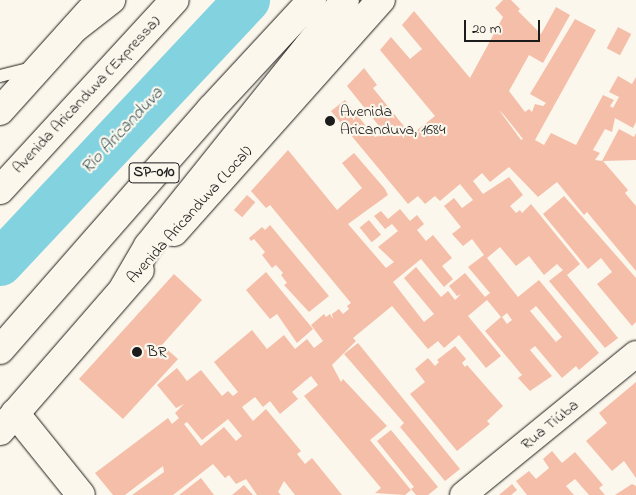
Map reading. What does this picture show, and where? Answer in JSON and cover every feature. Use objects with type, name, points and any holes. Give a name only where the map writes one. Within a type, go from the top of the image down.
[{"type":"main road","points":[[0,111],[99,0]]},
{"type":"main road","points":[[75,28],[111,0]]},
{"type":"main road","name":"Avenida Aricanduva (Expressa)","points":[[0,190],[175,0]]},
{"type":"main road","name":"SP-010","points":[[0,350],[205,116],[312,0]]},
{"type":"main road","points":[[124,287],[148,246],[345,0]]},
{"type":"main road","name":"Avenida Aricanduva (Local)","points":[[7,422],[124,287],[381,0]]},
{"type":"main road","points":[[7,422],[80,495]]},
{"type":"street","name":"Rua Tiúba","points":[[463,495],[636,354]]},
{"type":"lane","points":[[0,76],[41,66]]},
{"type":"building","points":[[503,0],[511,0],[520,9],[518,11],[541,34],[556,7],[570,15],[543,63],[529,55],[509,91],[525,112],[529,109],[532,112],[535,104],[543,106],[546,103],[530,94],[575,19],[596,30],[535,140],[544,145],[551,133],[576,145],[603,95],[614,100],[610,106],[613,108],[619,97],[609,92],[618,76],[632,84],[636,77],[636,122],[633,128],[615,118],[612,132],[605,129],[593,150],[600,153],[595,160],[602,161],[619,129],[634,137],[636,133],[636,160],[603,161],[628,190],[625,193],[636,206],[636,271],[587,212],[584,215],[557,182],[538,197],[509,167],[490,182],[482,173],[473,181],[483,194],[509,177],[523,195],[510,206],[516,213],[520,210],[522,213],[531,204],[580,264],[567,275],[618,338],[605,348],[549,281],[563,270],[557,264],[544,275],[529,256],[516,266],[500,247],[487,258],[518,297],[539,280],[599,353],[579,370],[576,366],[562,378],[535,346],[530,350],[552,376],[530,391],[518,378],[522,375],[485,331],[501,317],[487,300],[468,316],[501,356],[486,368],[459,335],[444,348],[438,341],[428,349],[392,306],[353,338],[356,341],[332,365],[341,382],[343,379],[387,426],[370,440],[411,490],[405,495],[375,493],[381,488],[304,396],[318,385],[311,376],[292,392],[298,399],[280,414],[270,401],[263,407],[255,397],[242,407],[253,421],[266,409],[301,451],[297,454],[305,464],[312,458],[342,495],[295,495],[284,481],[278,492],[281,495],[257,495],[246,479],[236,484],[229,475],[225,478],[213,464],[173,495],[132,495],[164,472],[163,466],[125,495],[113,495],[95,473],[168,418],[172,424],[179,418],[175,413],[184,404],[176,408],[157,385],[177,368],[187,381],[201,370],[222,396],[228,391],[233,396],[238,392],[214,362],[252,330],[267,349],[284,335],[295,349],[307,339],[314,348],[323,341],[311,325],[324,314],[326,317],[330,314],[333,319],[332,314],[339,309],[343,314],[349,309],[347,306],[351,303],[270,205],[266,208],[251,191],[288,150],[337,210],[362,188],[342,163],[354,153],[385,189],[388,195],[348,224],[386,268],[394,262],[378,247],[398,231],[392,224],[385,229],[374,216],[381,211],[388,219],[400,209],[410,221],[417,215],[424,224],[417,230],[426,241],[433,235],[452,258],[442,266],[453,279],[444,287],[421,259],[393,282],[424,322],[434,314],[404,278],[416,267],[441,297],[448,291],[455,300],[461,294],[457,296],[449,286],[465,273],[485,297],[490,293],[468,267],[484,255],[472,239],[463,246],[452,234],[461,227],[444,206],[454,198],[462,208],[473,200],[460,184],[440,201],[435,196],[425,204],[418,196],[408,204],[331,111],[345,100],[375,137],[383,131],[347,86],[364,68],[377,85],[373,88],[411,135],[435,116],[380,50],[391,37],[410,59],[422,49],[402,25],[414,11],[470,78],[503,17],[495,8]],"holes":[[[499,110],[523,139],[521,140]],[[536,306],[562,337],[556,342],[530,311]],[[507,313],[512,320],[507,324],[502,317]],[[228,419],[242,436],[236,441],[224,427],[201,446],[184,424],[187,422],[202,440]]]},
{"type":"building","points":[[618,27],[631,34],[620,55],[607,48]]},
{"type":"building","points":[[247,195],[255,202],[242,217],[234,210]]},
{"type":"building","points":[[564,196],[636,278],[636,322],[632,326],[597,284],[612,272],[601,258],[588,269],[543,214]]},
{"type":"building","points":[[369,220],[381,235],[372,242],[360,228]]},
{"type":"building","points":[[270,225],[329,296],[309,312],[284,285],[287,283],[281,275],[283,273],[276,265],[272,268],[262,255],[265,252],[254,239],[251,241],[249,238],[262,227],[265,230]]},
{"type":"building","points":[[266,272],[313,329],[297,343],[277,314],[270,319],[246,290]]},
{"type":"building","name":"BR","points":[[174,274],[202,300],[162,345],[178,359],[123,419],[79,379]]},
{"type":"building","points":[[358,343],[460,469],[445,481],[400,427],[404,423],[344,354]]},
{"type":"building","points":[[455,346],[466,359],[462,363],[465,367],[467,365],[503,406],[487,421],[490,424],[457,451],[410,394],[425,382],[415,369],[428,358],[435,366],[439,362],[437,360]]},
{"type":"building","points":[[636,382],[636,478],[624,461],[612,471],[586,441],[607,423],[599,413]]},
{"type":"building","points":[[391,430],[438,487],[428,495],[416,495],[411,489],[414,487],[377,441]]},
{"type":"building","points":[[552,451],[562,463],[575,452],[603,485],[599,488],[605,495],[589,495],[575,479],[566,486],[574,495],[527,495],[516,481],[529,471],[536,479],[549,468],[543,459]]},
{"type":"building","points":[[201,478],[214,495],[179,495]]},
{"type":"building","points":[[512,484],[517,490],[511,495],[499,495]]},
{"type":"building","points":[[632,484],[636,486],[636,495],[615,495]]},
{"type":"building","points":[[244,485],[253,495],[232,495]]},
{"type":"waterway","name":"Rio Aricanduva","points":[[0,263],[247,0]]},
{"type":"place","name":"Avenida Aricanduva, 1684","points":[[330,121]]},
{"type":"place","name":"BR","points":[[137,352]]}]
